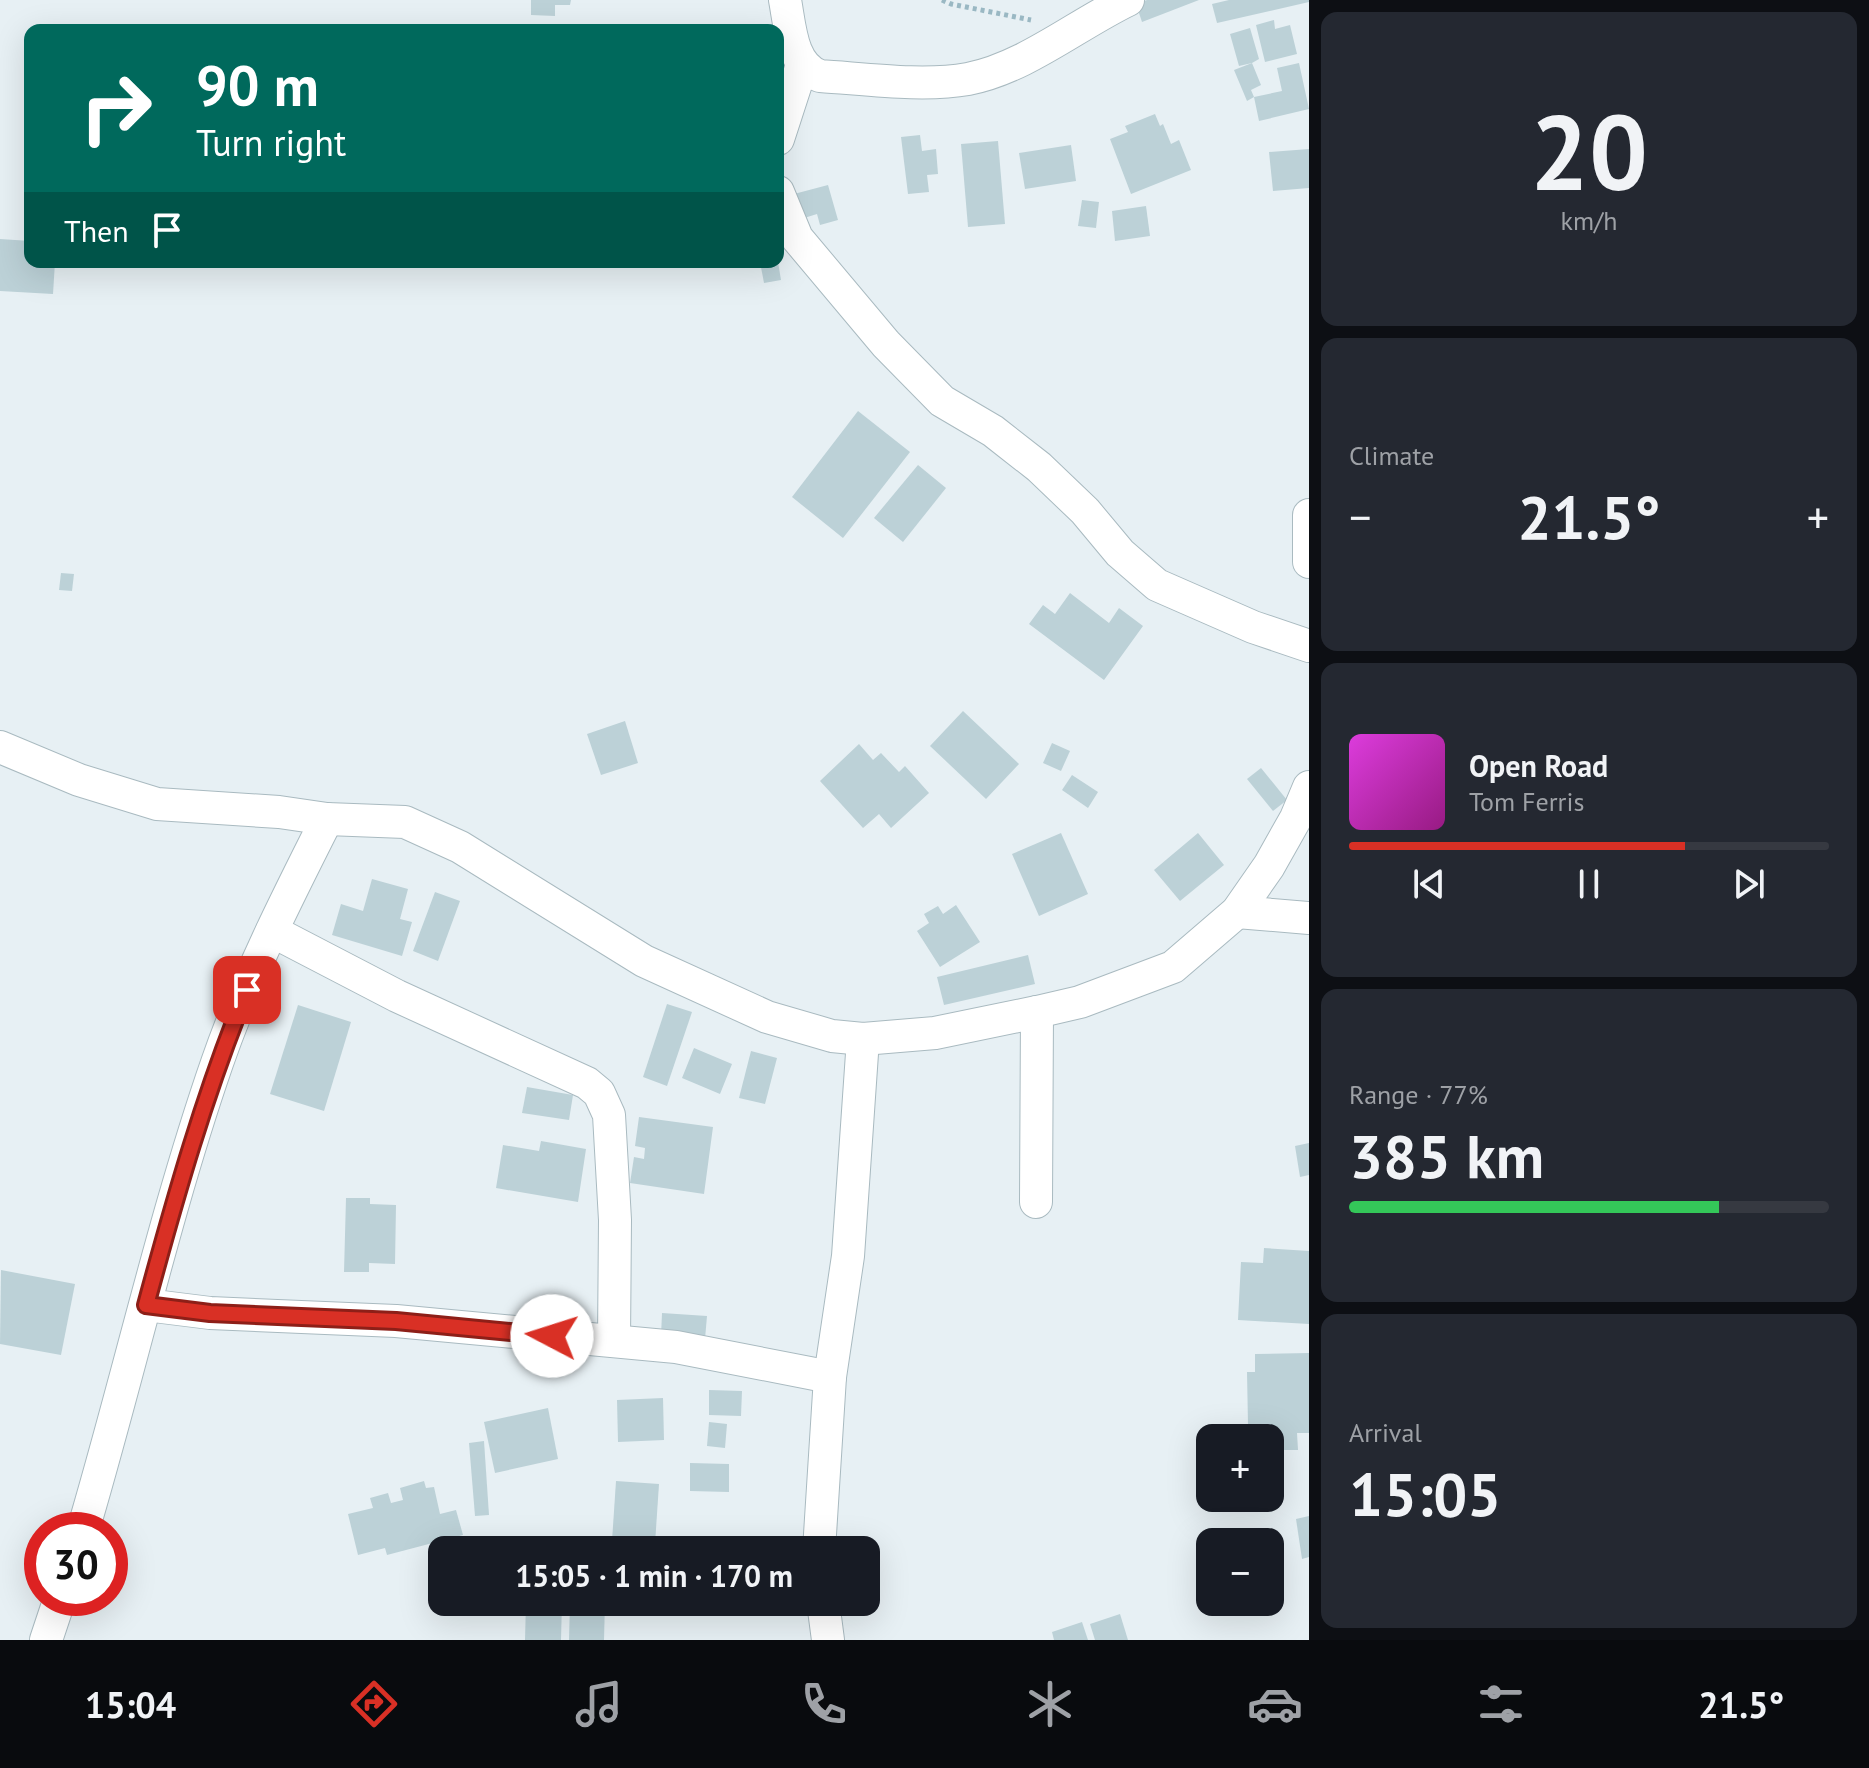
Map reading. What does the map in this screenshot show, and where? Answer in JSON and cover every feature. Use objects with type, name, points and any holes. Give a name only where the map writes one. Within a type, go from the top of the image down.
[{"type":"street","points":[[785,0],[797,51],[802,65],[809,72],[820,76],[902,82],[968,79],[1025,59],[1128,0]]},
{"type":"street","points":[[784,120],[802,65]]},
{"type":"street","points":[[784,207],[797,238],[886,344],[942,401],[993,431],[1039,467],[1085,511],[1120,553],[1157,585],[1241,622],[1309,646]]},
{"type":"street","points":[[1309,515],[1309,562]]},
{"type":"street","points":[[0,747],[79,780],[157,804],[279,812],[327,819],[405,822],[460,847],[644,961],[767,1017],[832,1036],[863,1039],[935,1033],[1037,1012],[1080,1002],[1173,967],[1237,912],[1269,866],[1296,818],[1309,787]]},
{"type":"street","points":[[88,1512],[179,1183],[218,1061],[272,931],[327,819]]},
{"type":"street","points":[[1237,912],[1309,918]]},
{"type":"street","points":[[272,931],[397,996],[587,1083],[599,1093],[609,1115],[615,1220],[614,1341]]},
{"type":"street","points":[[1036,1202],[1037,1012]]},
{"type":"street","points":[[820,1536],[830,1377],[848,1256],[863,1039]]},
{"type":"street","points":[[146,1305],[210,1313],[396,1321],[676,1347],[830,1377]]},
{"type":"street","points":[[46,1640],[54,1616]]},
{"type":"street","points":[[825,1616],[828,1640]]},
{"type":"path","points":[[942,0],[996,14],[1079,27]]},
{"type":"building","points":[[531,0],[571,0],[570,5],[555,5],[555,16],[531,15]]},
{"type":"building","points":[[1147,0],[1199,0],[1142,22],[1136,4]]},
{"type":"building","points":[[1229,0],[1309,2],[1217,23],[1212,4]]},
{"type":"building","points":[[1274,20],[1275,29],[1290,25],[1297,54],[1265,62],[1256,25]]},
{"type":"building","points":[[1250,28],[1259,59],[1239,66],[1230,34]]},
{"type":"building","points":[[1252,63],[1261,85],[1251,90],[1254,97],[1247,101],[1234,70]]},
{"type":"building","points":[[1299,63],[1309,109],[1259,121],[1254,97],[1282,91],[1277,68]]},
{"type":"building","points":[[1155,114],[1171,144],[1179,140],[1191,170],[1131,194],[1110,139],[1128,132],[1125,126]]},
{"type":"building","points":[[920,135],[922,151],[936,149],[938,174],[927,175],[929,192],[908,194],[901,137]]},
{"type":"building","points":[[998,141],[1005,224],[968,227],[961,144]]},
{"type":"building","points":[[1071,145],[1076,181],[1025,189],[1019,153]]},
{"type":"building","points":[[1309,149],[1309,188],[1273,191],[1269,152]]},
{"type":"building","points":[[828,185],[838,220],[820,225],[817,214],[801,219],[794,194]]},
{"type":"building","points":[[1082,200],[1099,202],[1096,228],[1078,226]]},
{"type":"building","points":[[1146,206],[1150,236],[1115,241],[1112,211]]},
{"type":"building","points":[[0,239],[24,241],[24,268],[55,268],[53,294],[0,291]]},
{"type":"building","points":[[761,268],[779,268],[781,280],[764,283]]},
{"type":"building","points":[[858,411],[910,452],[843,538],[792,497]]},
{"type":"building","points":[[918,465],[946,488],[903,542],[874,518]]},
{"type":"building","points":[[61,573],[74,574],[72,591],[59,590]]},
{"type":"building","points":[[1070,593],[1109,623],[1119,608],[1143,626],[1104,680],[1029,624],[1043,605],[1055,614]]},
{"type":"building","points":[[963,711],[1019,764],[986,799],[930,746]]},
{"type":"building","points":[[625,721],[638,763],[601,775],[587,734]]},
{"type":"building","points":[[1052,743],[1070,751],[1061,771],[1043,763]]},
{"type":"building","points":[[859,744],[873,760],[881,753],[899,772],[905,766],[929,793],[891,828],[879,814],[863,828],[820,781]]},
{"type":"building","points":[[1261,768],[1287,800],[1273,811],[1247,779]]},
{"type":"building","points":[[1072,775],[1098,792],[1088,808],[1062,790]]},
{"type":"building","points":[[1061,833],[1088,894],[1039,916],[1012,854]]},
{"type":"building","points":[[1198,833],[1224,865],[1180,901],[1154,870]]},
{"type":"building","points":[[372,879],[408,889],[400,919],[412,922],[402,956],[332,935],[341,904],[363,911]]},
{"type":"building","points":[[435,892],[460,901],[438,961],[413,951]]},
{"type":"building","points":[[956,905],[980,942],[940,967],[917,931],[929,923],[924,914],[938,906],[943,914]]},
{"type":"building","points":[[1028,955],[1035,984],[944,1005],[937,977]]},
{"type":"building","points":[[667,1004],[692,1012],[667,1086],[643,1077]]},
{"type":"building","points":[[298,1005],[351,1022],[324,1111],[270,1094]]},
{"type":"building","points":[[694,1048],[732,1064],[720,1094],[682,1078]]},
{"type":"building","points":[[751,1051],[777,1058],[765,1104],[739,1098]]},
{"type":"building","points":[[527,1087],[573,1095],[569,1120],[522,1113]]},
{"type":"building","points":[[639,1117],[713,1127],[704,1194],[630,1183],[634,1157],[644,1159],[645,1148],[635,1146]]},
{"type":"building","points":[[541,1141],[586,1149],[578,1202],[496,1188],[503,1145],[539,1151]]},
{"type":"building","points":[[1309,1143],[1309,1175],[1300,1177],[1295,1146]]},
{"type":"building","points":[[346,1198],[370,1198],[370,1204],[396,1205],[395,1264],[369,1263],[369,1272],[344,1272]]},
{"type":"building","points":[[1264,1248],[1309,1251],[1309,1324],[1238,1320],[1241,1262],[1263,1263]]},
{"type":"building","points":[[1,1270],[75,1284],[61,1355],[0,1344]]},
{"type":"building","points":[[662,1313],[707,1316],[705,1339],[661,1336]]},
{"type":"building","points":[[1309,1353],[1309,1433],[1297,1433],[1298,1450],[1284,1450],[1284,1424],[1248,1424],[1247,1372],[1255,1372],[1255,1354]]},
{"type":"building","points":[[709,1390],[742,1391],[741,1416],[709,1415]]},
{"type":"building","points":[[663,1398],[664,1440],[618,1442],[617,1400]]},
{"type":"building","points":[[548,1408],[558,1459],[495,1473],[484,1422]]},
{"type":"building","points":[[709,1422],[727,1424],[725,1448],[707,1446]]},
{"type":"building","points":[[484,1441],[489,1515],[475,1516],[469,1443]]},
{"type":"building","points":[[690,1463],[729,1464],[729,1492],[690,1491]]},
{"type":"building","points":[[424,1481],[426,1488],[434,1487],[440,1514],[456,1510],[463,1535],[428,1536],[428,1544],[387,1555],[385,1548],[358,1555],[348,1514],[373,1508],[370,1498],[388,1493],[391,1503],[403,1500],[400,1488]]},
{"type":"building","points":[[616,1481],[659,1484],[656,1536],[612,1536]]},
{"type":"building","points":[[1309,1516],[1309,1557],[1302,1559],[1296,1519]]},
{"type":"building","points":[[1120,1614],[1128,1640],[1095,1640],[1090,1624]]},
{"type":"building","points":[[526,1616],[562,1616],[561,1640],[525,1640]]},
{"type":"building","points":[[570,1616],[605,1616],[604,1640],[569,1640]]},
{"type":"building","points":[[1082,1622],[1088,1640],[1054,1640],[1052,1632]]},
{"type":"route","points":[[247,990],[218,1061],[179,1183],[146,1305],[210,1313],[396,1321],[552,1336]]}]
